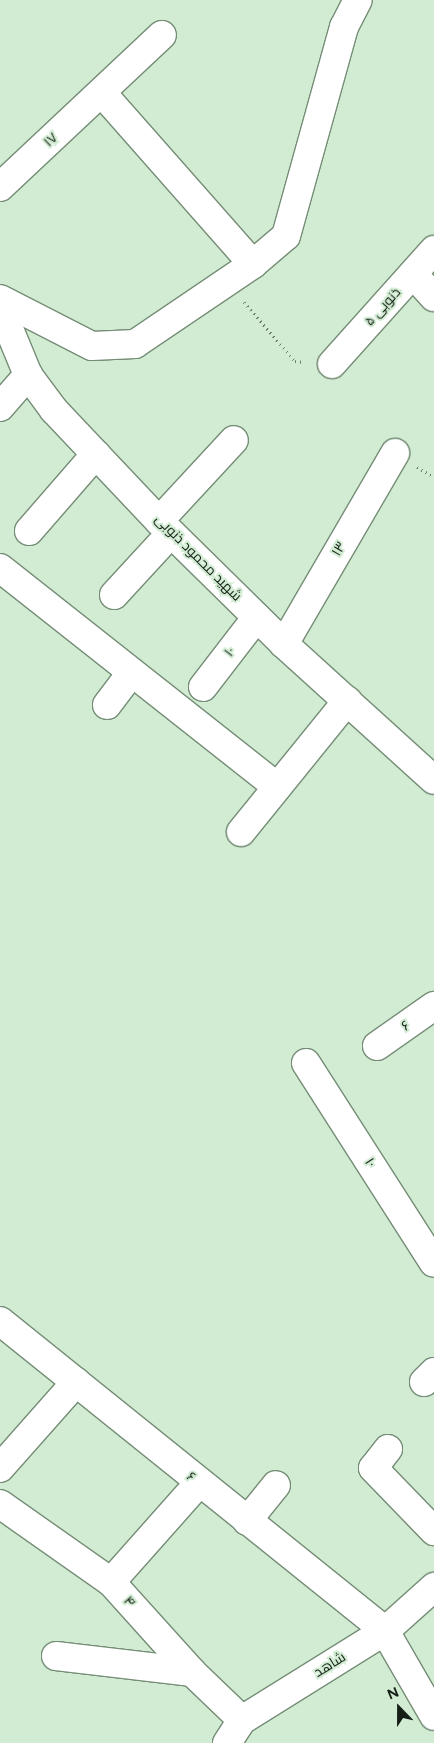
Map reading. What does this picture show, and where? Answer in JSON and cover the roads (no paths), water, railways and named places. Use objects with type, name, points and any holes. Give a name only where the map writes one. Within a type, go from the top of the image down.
[{"type":"street","points":[[0,299],[92,346],[135,344],[252,264],[286,236],[344,27],[358,0]]},
{"type":"street","name":"۱۷","points":[[0,187],[102,93],[162,34]]},
{"type":"street","points":[[102,93],[252,264]]},
{"type":"street","name":"ذنوبی ۵","points":[[332,364],[434,250]]},
{"type":"street","points":[[413,274],[434,297]]},
{"type":"street","name":"شهید محمود ذنوبی","points":[[0,307],[28,375],[54,410],[165,527],[284,644],[434,780]]},
{"type":"street","points":[[0,407],[28,375]]},
{"type":"street","points":[[114,595],[234,440]]},
{"type":"street","name":"۱۳","points":[[284,644],[395,453]]},
{"type":"street","points":[[29,531],[96,454]]},
{"type":"street","points":[[0,568],[277,787]]},
{"type":"street","name":"۱۰","points":[[203,687],[257,617]]},
{"type":"street","points":[[107,705],[132,672]]},
{"type":"street","points":[[241,832],[347,701]]},
{"type":"street","name":"۶","points":[[377,1046],[434,1006]]},
{"type":"street","name":"۱۰","points":[[306,1063],[434,1262]]},
{"type":"street","name":"۶","points":[[0,1321],[385,1631]]},
{"type":"street","points":[[0,1468],[76,1382]]},
{"type":"street","points":[[388,1449],[373,1468],[434,1531]]},
{"type":"street","points":[[112,1582],[199,1483]]},
{"type":"street","points":[[247,1521],[276,1485]]},
{"type":"street","name":"۴","points":[[0,1504],[112,1582],[192,1672],[242,1720]]},
{"type":"street","name":"شاهد","points":[[227,1743],[242,1720],[385,1631],[434,1587]]},
{"type":"street","points":[[385,1631],[434,1716]]},
{"type":"street","points":[[56,1656],[192,1672]]}]
